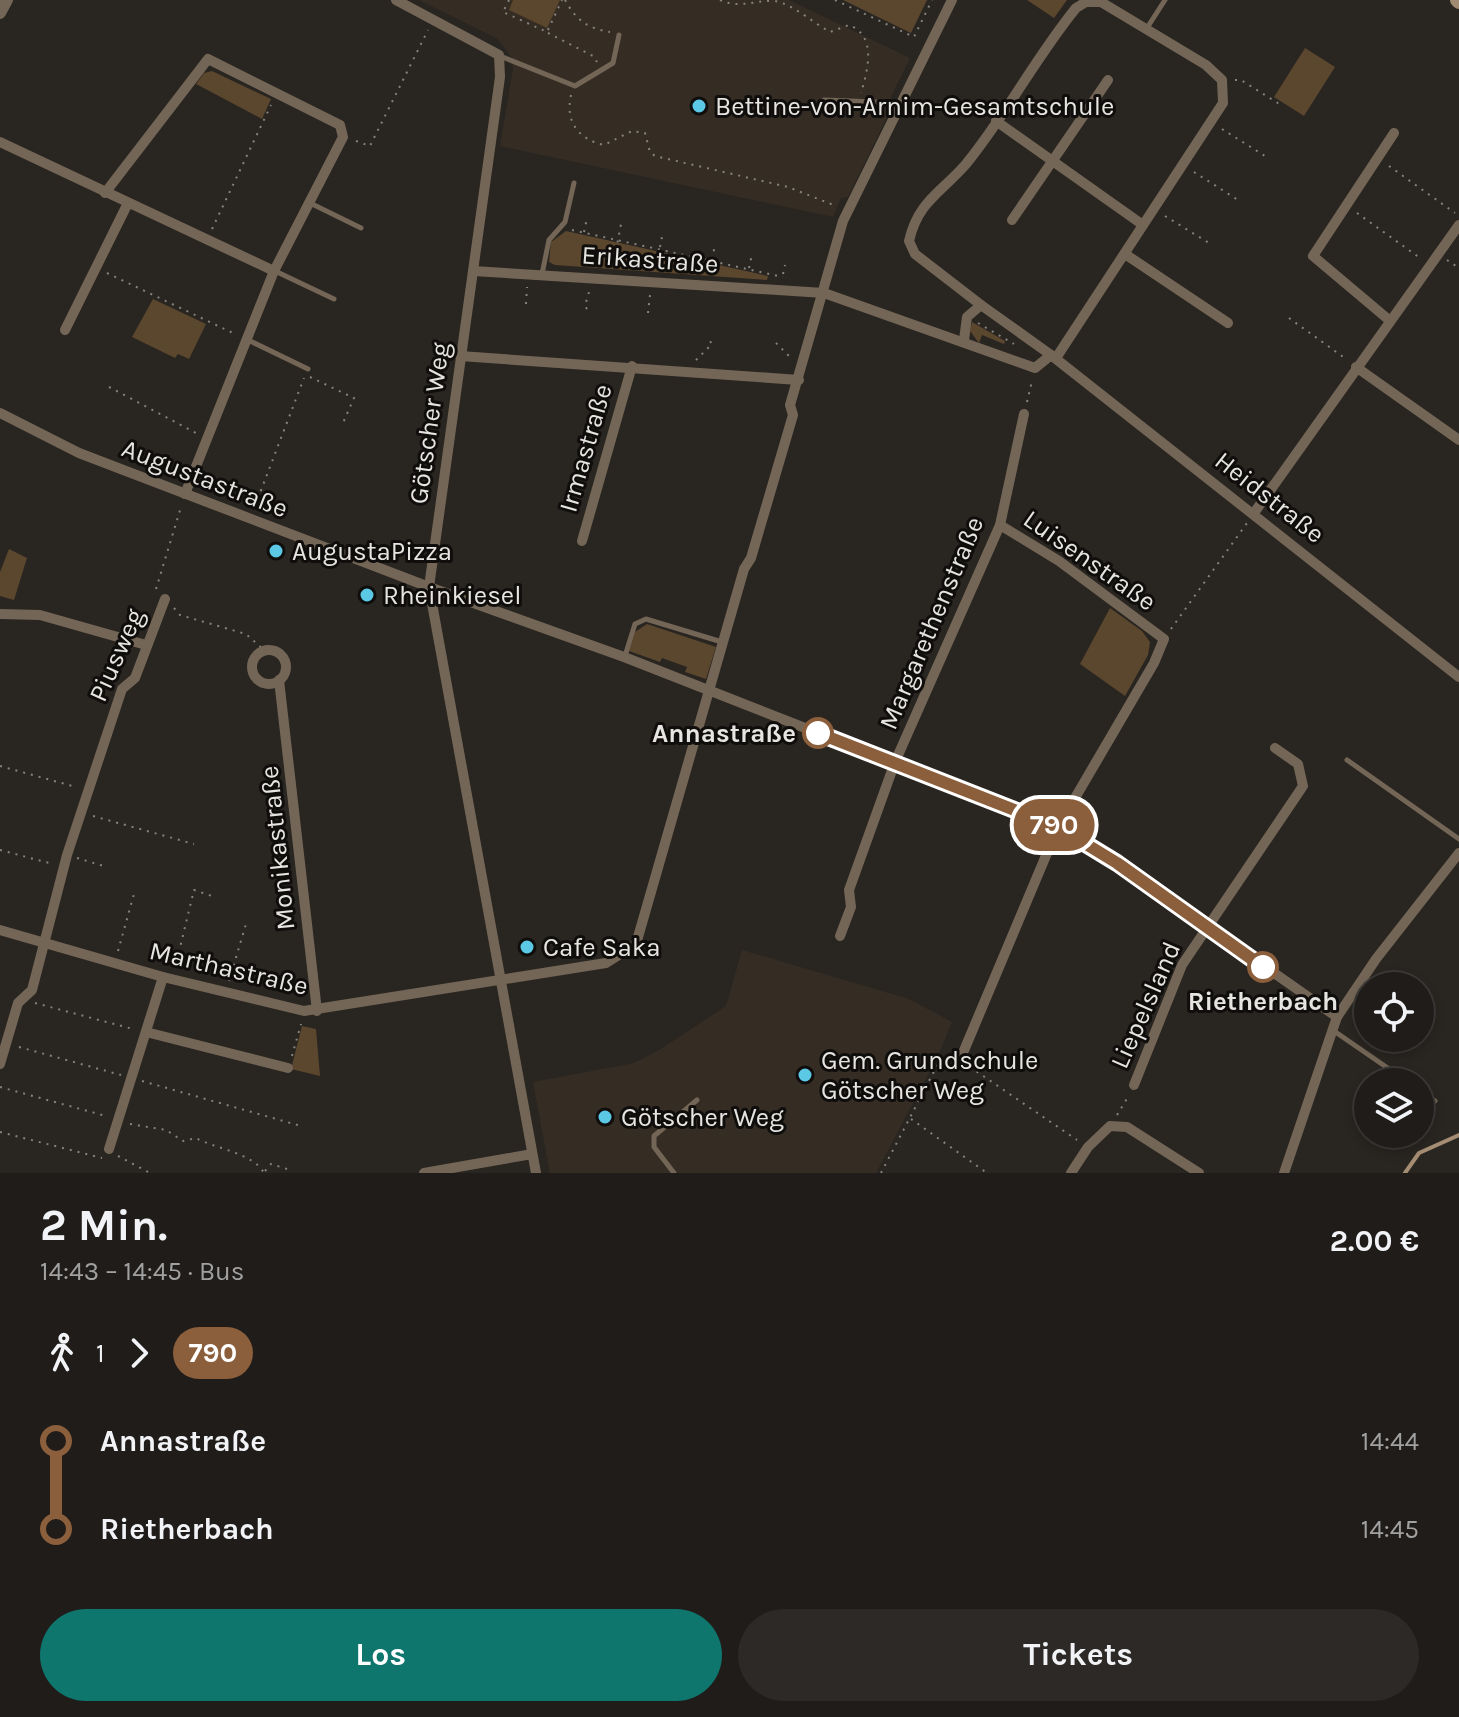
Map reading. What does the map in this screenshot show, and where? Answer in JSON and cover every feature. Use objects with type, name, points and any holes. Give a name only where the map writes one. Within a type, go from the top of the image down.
[{"type":"street","points":[[0,13],[7,0]]},
{"type":"street","points":[[396,0],[499,55]]},
{"type":"street","points":[[499,980],[606,963],[636,944],[711,692],[722,642],[789,430],[793,415],[790,405],[848,211],[952,0]]},
{"type":"street","points":[[824,293],[964,340],[1035,368],[1054,356],[1125,254],[1223,103],[1222,80],[1206,65],[1101,2],[1086,2],[1076,8],[996,121],[1143,225]]},
{"type":"street","name":"Götscher Weg","points":[[499,55],[500,77],[429,587],[536,1173]]},
{"type":"street","points":[[105,193],[208,59],[340,125],[343,137],[274,271],[185,494]]},
{"type":"street","points":[[1012,220],[1108,80]]},
{"type":"street","name":"Heidstraße","points":[[996,121],[965,166],[936,190],[917,219],[909,241],[915,254],[1054,356],[1459,677]]},
{"type":"street","points":[[1389,320],[1313,256],[1394,133]]},
{"type":"street","points":[[0,142],[127,205],[274,271]]},
{"type":"street","points":[[65,330],[127,205]]},
{"type":"street","points":[[1254,513],[1459,225]]},
{"type":"street","points":[[1125,254],[1228,323]]},
{"type":"street","name":"Erikastraße","points":[[473,271],[824,293]]},
{"type":"street","points":[[964,340],[967,317],[981,305]]},
{"type":"street","name":"Irmastraße","points":[[460,356],[800,375]]},
{"type":"street","name":"Irmastraße","points":[[582,541],[632,366]]},
{"type":"street","points":[[1356,367],[1459,440]]},
{"type":"street","name":"Augustastraße","points":[[0,413],[79,453],[429,587],[624,657],[1058,827],[1337,1017]]},
{"type":"street","name":"Margarethenstraße","points":[[840,936],[851,907],[849,890],[895,762],[1000,525],[1024,414]]},
{"type":"street","name":"Luisenstraße","points":[[960,1060],[1058,827],[1154,663],[1164,639],[1059,561],[1000,525]]},
{"type":"street","name":"Piusweg","points":[[0,1064],[22,1000],[32,990],[67,855],[122,689],[135,678],[165,599]]},
{"type":"street","points":[[0,614],[40,615],[146,645]]},
{"type":"street","points":[[265,651],[256,657],[253,672],[264,683],[279,680]]},
{"type":"street","name":"Monikastraße","points":[[265,651],[275,651],[285,662],[285,672],[279,680],[317,1011]]},
{"type":"street","name":"Liepelsland","points":[[1134,1085],[1182,965],[1303,786],[1298,764],[1275,748]]},
{"type":"street","points":[[1284,1173],[1337,1017],[1376,959],[1459,853]]},
{"type":"street","name":"Marthastraße","points":[[0,930],[168,978],[304,1011],[499,980]]},
{"type":"street","points":[[109,1149],[146,1032],[168,978]]},
{"type":"street","points":[[146,1032],[288,1068]]},
{"type":"street","points":[[1071,1173],[1088,1147],[1110,1126],[1127,1127],[1199,1173]]},
{"type":"street","points":[[424,1173],[532,1154]]},
{"type":"lane","points":[[1147,28],[1165,0]]},
{"type":"lane","points":[[499,55],[575,86],[613,63],[619,35]]},
{"type":"lane","points":[[824,100],[902,103]]},
{"type":"lane","points":[[542,274],[549,240],[562,228],[574,183]]},
{"type":"lane","points":[[309,202],[361,228]]},
{"type":"lane","points":[[274,271],[334,299]]},
{"type":"lane","points":[[247,339],[307,372]]},
{"type":"lane","points":[[624,657],[635,624],[646,619],[722,642]]},
{"type":"lane","points":[[1347,760],[1459,839]]},
{"type":"lane","points":[[1334,1031],[1388,1068]]},
{"type":"lane","points":[[674,1173],[654,1147],[654,1136],[697,1100]]},
{"type":"path","points":[[509,0],[503,12],[593,56],[601,68]]},
{"type":"path","points":[[547,32],[564,0]]},
{"type":"path","points":[[564,0],[572,14],[586,26],[619,35]]},
{"type":"path","points":[[720,0],[735,7],[774,0],[830,32],[849,25],[865,36],[865,78],[858,101]]},
{"type":"path","points":[[835,0],[914,37],[932,0]]},
{"type":"path","points":[[343,137],[370,146],[433,19]]},
{"type":"path","points":[[1222,80],[1241,80],[1281,105]]},
{"type":"path","points":[[575,86],[569,99],[570,118],[576,131],[588,141],[604,145],[632,131],[645,133],[650,152],[655,156],[788,187],[848,211]]},
{"type":"path","points":[[206,240],[277,93]]},
{"type":"path","points":[[1210,122],[1265,156]]},
{"type":"path","points":[[1182,165],[1238,200]]},
{"type":"path","points":[[1390,167],[1459,216]]},
{"type":"path","points":[[1154,209],[1209,243]]},
{"type":"path","points":[[1357,214],[1430,265]]},
{"type":"path","points":[[584,232],[587,218]]},
{"type":"path","points":[[611,279],[621,224]]},
{"type":"path","points":[[562,228],[783,275]]},
{"type":"path","points":[[659,249],[663,232]]},
{"type":"path","points":[[712,261],[715,245]]},
{"type":"path","points":[[749,268],[752,254]]},
{"type":"path","points":[[783,290],[785,265]]},
{"type":"path","points":[[96,268],[247,339]]},
{"type":"path","points":[[526,304],[530,274]]},
{"type":"path","points":[[587,309],[585,306],[593,278]]},
{"type":"path","points":[[648,313],[653,282]]},
{"type":"path","points":[[1289,318],[1356,367]]},
{"type":"path","points":[[685,370],[712,344],[710,341]]},
{"type":"path","points":[[776,343],[800,375]]},
{"type":"path","points":[[1024,414],[1035,368]]},
{"type":"path","points":[[250,518],[307,372],[354,398],[343,423]]},
{"type":"path","points":[[109,387],[208,439]]},
{"type":"path","name":"Piusweg","points":[[165,599],[156,589],[185,494]]},
{"type":"path","points":[[1164,639],[1254,513]]},
{"type":"path","points":[[165,599],[180,615],[246,634],[265,651]]},
{"type":"path","points":[[0,766],[87,790]]},
{"type":"path","points":[[80,812],[194,844]]},
{"type":"path","points":[[0,850],[64,867]]},
{"type":"path","points":[[67,855],[107,867]]},
{"type":"path","points":[[168,978],[194,890],[212,896]]},
{"type":"path","points":[[115,962],[134,894]]},
{"type":"path","points":[[225,993],[246,924]]},
{"type":"path","points":[[22,1000],[146,1032]]},
{"type":"path","points":[[288,1068],[304,1011]]},
{"type":"path","points":[[6,1044],[301,1126]]},
{"type":"path","points":[[881,1173],[940,1060],[960,1060],[1088,1147]]},
{"type":"path","name":"Liepelsland","points":[[1110,1126],[1134,1085]]},
{"type":"path","points":[[0,1087],[118,1121],[166,1130],[183,1141],[196,1138],[214,1149],[229,1149],[264,1172],[271,1164],[287,1169]]},
{"type":"path","points":[[910,1118],[987,1173]]},
{"type":"path","points":[[0,1132],[100,1160],[109,1149],[150,1173]]},
{"type":"shaded area","name":"Bettine-von-Arnim-Gesamtschule","points":[[419,0],[789,0],[910,58],[891,97],[891,109],[848,197],[841,198],[833,217],[500,146],[513,69],[512,58],[498,39]]},
{"type":"shaded area","points":[[513,0],[560,0],[547,28],[509,10]]},
{"type":"shaded area","points":[[843,0],[927,0],[911,33]]},
{"type":"shaded area","points":[[1027,0],[1067,0],[1054,18]]},
{"type":"shaded area","points":[[1305,48],[1335,67],[1304,116],[1274,97]]},
{"type":"shaded area","points":[[212,71],[271,99],[262,119],[196,84],[204,73]]},
{"type":"shaded area","points":[[566,231],[768,276],[767,280],[555,265],[549,262],[551,242]]},
{"type":"shaded area","points":[[153,299],[206,324],[189,359],[178,354],[175,358],[132,337]]},
{"type":"shaded area","points":[[972,322],[1005,341],[1004,344],[982,335],[979,343],[970,331]]},
{"type":"shaded area","points":[[9,549],[27,558],[14,600],[0,596],[0,572]]},
{"type":"shaded area","points":[[1110,608],[1142,631],[1150,642],[1148,655],[1125,696],[1080,664]]},
{"type":"shaded area","points":[[647,624],[716,647],[706,679],[685,672],[687,667],[629,651],[635,632]]},
{"type":"shaded area","name":"Gem. Grundschule Götscher Weg","points":[[742,950],[909,999],[952,1022],[938,1056],[876,1173],[550,1173],[533,1082],[634,1063],[661,1049],[726,1006]]},
{"type":"shaded area","points":[[302,1026],[316,1029],[320,1076],[291,1069]]},
{"type":"waterway","points":[[1405,1173],[1419,1153],[1459,1135]]},
{"type":"bus line","name":"790","points":[[818,733],[1058,827],[1117,863],[1263,967]]},
{"type":"place","name":"Bettine-von-Arnim-Gesamtschule","points":[[699,106]]},
{"type":"place","name":"AugustaPizza","points":[[276,551]]},
{"type":"place","name":"Rheinkiesel","points":[[367,595]]},
{"type":"place","name":"Annastraße","points":[[818,733]]},
{"type":"place","name":"Cafe Saka","points":[[527,947]]},
{"type":"place","name":"Rietherbach","points":[[1263,967]]},
{"type":"place","name":"Gem. Grundschule Götscher Weg","points":[[805,1075]]},
{"type":"place","name":"Götscher Weg","points":[[605,1117]]}]
